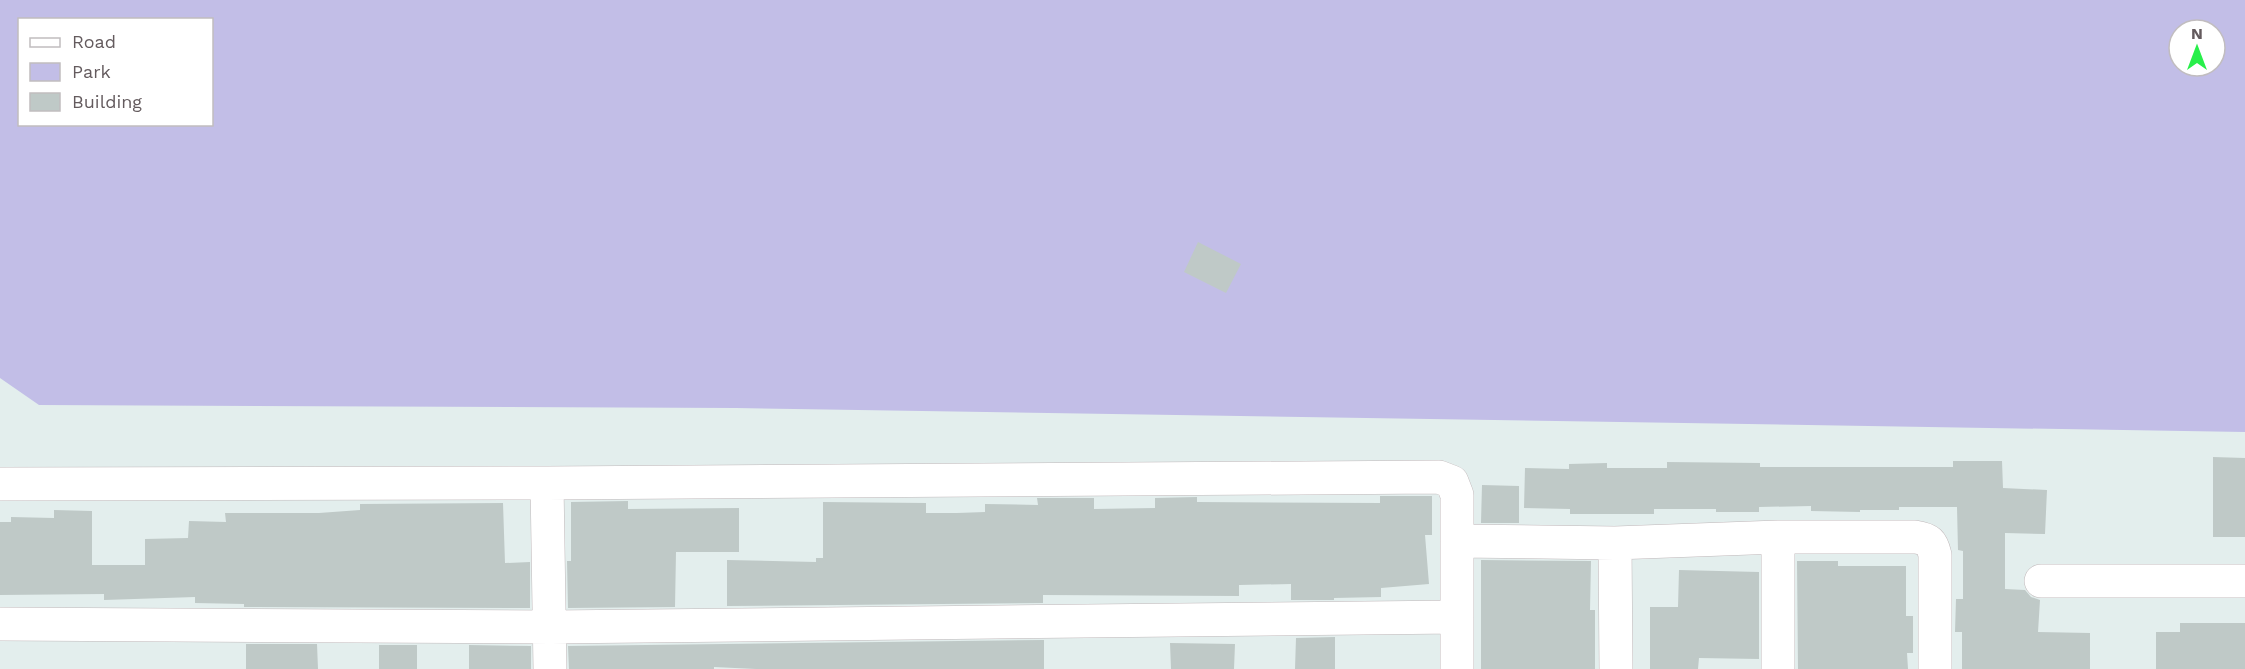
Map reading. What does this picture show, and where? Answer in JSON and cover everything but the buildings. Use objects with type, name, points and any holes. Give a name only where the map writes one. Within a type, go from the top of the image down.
[{"type":"street","points":[[0,484],[1439,477],[1452,482],[1457,495],[1457,669]]},
{"type":"street","points":[[547,483],[550,669]]},
{"type":"street","points":[[1457,541],[1615,543],[1778,537],[1915,537],[1927,539],[1933,544],[1935,555],[1935,669]]},
{"type":"street","points":[[1778,537],[1778,669]]},
{"type":"street","points":[[1615,543],[1616,669]]},
{"type":"street","points":[[2041,581],[2245,581]]},
{"type":"street","points":[[0,624],[551,627],[1457,617]]},
{"type":"green space","points":[[0,0],[2245,0],[2245,432],[736,408],[39,405],[0,378]]}]
